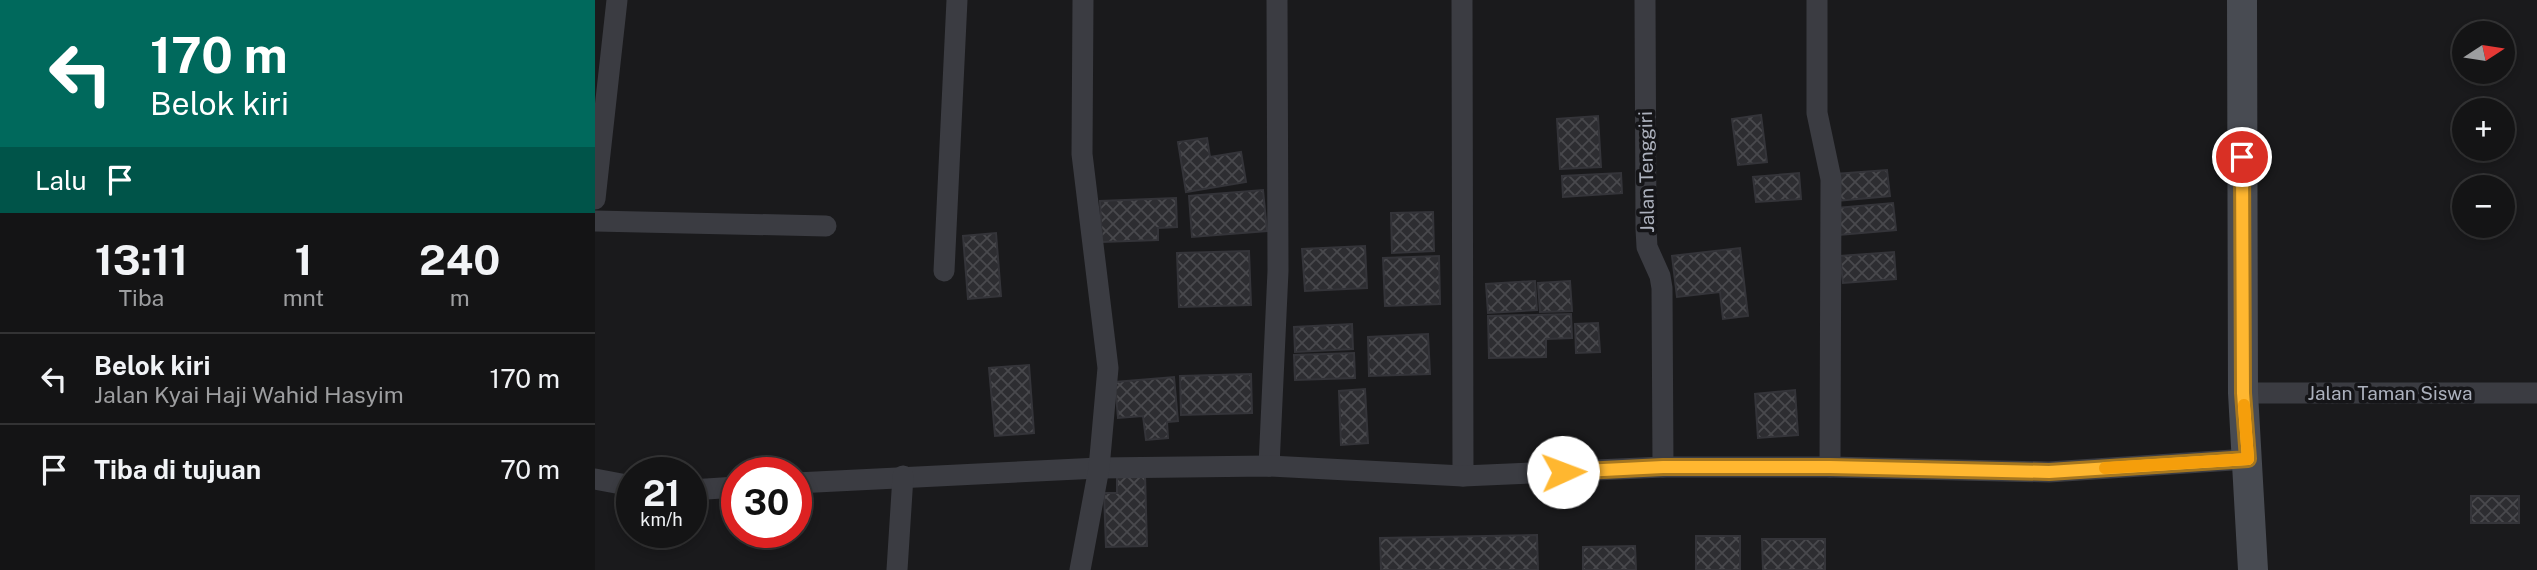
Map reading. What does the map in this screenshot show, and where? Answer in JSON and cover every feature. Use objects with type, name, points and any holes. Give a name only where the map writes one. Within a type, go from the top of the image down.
[{"type":"main road","points":[[2242,0],[2243,393],[2253,570]]},
{"type":"street","points":[[595,200],[617,0]]},
{"type":"street","points":[[944,271],[957,0]]},
{"type":"street","points":[[1080,570],[1099,468],[1108,368],[1082,154],[1083,0]]},
{"type":"street","points":[[1269,466],[1278,271],[1277,0]]},
{"type":"street","points":[[1462,0],[1463,476]]},
{"type":"street","name":"Jalan Tenggiri","points":[[1645,0],[1646,229],[1647,247],[1660,276],[1662,288],[1663,467]]},
{"type":"street","points":[[1817,0],[1817,113],[1831,179],[1830,467]]},
{"type":"street","points":[[595,222],[826,226]]},
{"type":"street","name":"Jalan Taman Siswa","points":[[2243,393],[2537,393]]},
{"type":"street","points":[[812,482],[1099,468],[1269,466],[1463,476],[1663,467],[1830,467],[2049,472],[2248,459]]},
{"type":"street","points":[[897,570],[903,476]]},
{"type":"street","points":[[595,479],[616,483]]},
{"type":"building","points":[[1761,115],[1767,162],[1738,165],[1732,119]]},
{"type":"building","points":[[1598,116],[1601,167],[1560,169],[1557,119]]},
{"type":"building","points":[[1207,138],[1210,157],[1241,152],[1246,182],[1186,192],[1178,142]]},
{"type":"building","points":[[1887,170],[1890,196],[1837,201],[1835,174]]},
{"type":"building","points":[[1621,173],[1622,193],[1563,197],[1562,176]]},
{"type":"building","points":[[1799,173],[1801,199],[1756,202],[1753,177]]},
{"type":"building","points":[[1263,190],[1267,231],[1192,237],[1189,196]]},
{"type":"building","points":[[1176,198],[1177,227],[1158,228],[1158,240],[1102,242],[1100,201]]},
{"type":"building","points":[[1893,203],[1896,230],[1839,235],[1837,208]]},
{"type":"building","points":[[1433,212],[1434,251],[1392,253],[1391,213]]},
{"type":"building","points":[[996,233],[1001,296],[968,299],[963,236]]},
{"type":"building","points":[[1365,246],[1367,288],[1305,291],[1302,249]]},
{"type":"building","points":[[1740,248],[1748,316],[1723,319],[1720,292],[1677,297],[1672,256]]},
{"type":"building","points":[[1249,251],[1251,305],[1179,307],[1177,253]]},
{"type":"building","points":[[1894,252],[1896,279],[1843,283],[1840,256]]},
{"type":"building","points":[[1439,256],[1440,304],[1385,306],[1383,258]]},
{"type":"building","points":[[1535,281],[1537,310],[1488,313],[1486,284]]},
{"type":"building","points":[[1570,281],[1572,311],[1540,312],[1538,283]]},
{"type":"building","points":[[1571,314],[1572,338],[1546,339],[1546,357],[1489,358],[1488,316]]},
{"type":"building","points":[[1598,323],[1600,352],[1576,353],[1575,324]]},
{"type":"building","points":[[1352,324],[1353,349],[1295,352],[1294,327]]},
{"type":"building","points":[[1428,334],[1430,374],[1369,376],[1368,337]]},
{"type":"building","points":[[1354,353],[1355,378],[1295,380],[1294,355]]},
{"type":"building","points":[[1029,365],[1034,433],[995,436],[989,368]]},
{"type":"building","points":[[1251,374],[1252,413],[1181,415],[1180,376]]},
{"type":"building","points":[[1174,377],[1178,421],[1167,422],[1168,438],[1146,440],[1143,416],[1118,418],[1115,382]]},
{"type":"building","points":[[1365,389],[1368,443],[1341,445],[1339,391]]},
{"type":"building","points":[[1795,390],[1798,435],[1758,438],[1755,394]]},
{"type":"building","points":[[1117,474],[1145,474],[1147,546],[1106,547],[1104,493],[1117,493]]},
{"type":"building","points":[[2471,496],[2519,496],[2519,523],[2471,523]]},
{"type":"building","points":[[1537,535],[1538,570],[1381,570],[1380,538]]},
{"type":"building","points":[[1696,536],[1740,536],[1740,570],[1696,570]]},
{"type":"building","points":[[1762,539],[1825,539],[1825,570],[1763,570]]},
{"type":"building","points":[[1635,546],[1636,570],[1583,570],[1583,547]]},
{"type":"slow traffic","points":[[2105,468],[2248,459],[2244,405]]},
{"type":"route","points":[[1563,472],[1663,467],[1830,467],[2049,472],[2248,459],[2243,393],[2242,157]]}]
